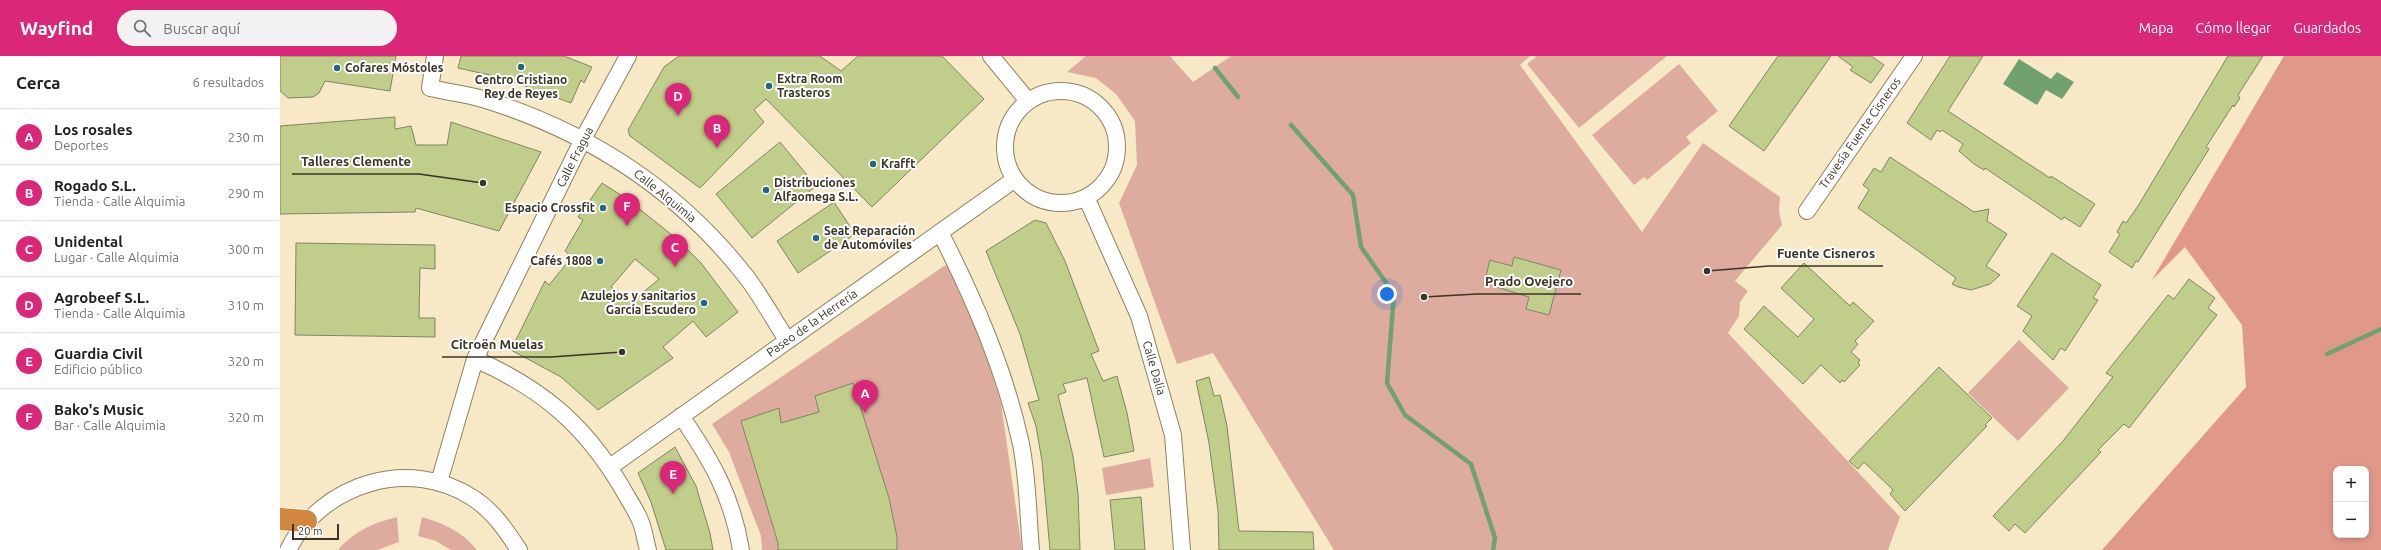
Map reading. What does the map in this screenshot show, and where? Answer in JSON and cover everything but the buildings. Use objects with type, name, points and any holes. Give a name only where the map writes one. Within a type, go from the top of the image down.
[{"type":"highway","points":[[280,519],[306,521]]},
{"type":"street","name":"Calle Alquimia","points":[[435,56],[430,88],[483,99],[583,139],[645,177],[700,224],[748,279],[787,340]]},
{"type":"street","name":"Calle Fragua","points":[[440,482],[475,359],[583,139],[628,56]]},
{"type":"street","points":[[991,56],[1028,101]]},
{"type":"street","name":"Travesía Fuente Cisneros","points":[[1807,211],[1914,56]]},
{"type":"street","points":[[1058,90],[1074,92],[1089,98],[1102,108],[1111,122],[1116,137],[1116,153],[1111,171],[1101,186],[1086,197],[1060,203],[1047,201],[1034,197],[1015,179],[1007,163],[1004,146],[1007,129],[1016,113],[1028,101],[1042,94],[1058,90]]},
{"type":"street","name":"Paseo de la Herrería","points":[[610,467],[1015,179]]},
{"type":"street","name":"Calle Dalia","points":[[1086,197],[1139,316],[1173,435],[1182,550]]},
{"type":"street","points":[[940,232],[982,320],[1008,398],[1021,445],[1031,550]]},
{"type":"street","points":[[475,359],[507,373],[537,392],[559,409],[589,438],[610,467],[640,518],[648,550]]},
{"type":"street","points":[[681,416],[722,482],[737,529],[741,550]]},
{"type":"street","points":[[288,550],[306,521],[334,497],[367,482],[404,477],[440,482],[473,498],[500,522],[519,550]]},
{"type":"shaded area","points":[[1086,56],[1170,56],[1193,82],[1231,56],[1530,56],[1520,65],[1642,232],[1703,143],[1780,197],[1779,211],[1782,225],[1735,281],[1748,291],[1740,302],[1739,316],[1728,333],[1900,517],[1888,550],[1334,550],[1213,353],[1177,364],[1119,203],[1137,165],[1135,121],[1116,94],[1096,78],[1067,72]]},
{"type":"shaded area","points":[[1537,56],[1667,56],[1579,128],[1527,64]]},
{"type":"shaded area","points":[[2284,56],[2381,56],[2381,550],[2102,550],[2246,387],[2242,325],[2185,247],[2152,280]]},
{"type":"shaded area","points":[[2019,59],[2051,79],[2057,72],[2074,82],[2062,99],[2046,90],[2037,105],[2003,84]]},
{"type":"shaded area","points":[[1679,64],[1718,111],[1686,137],[1691,143],[1647,180],[1644,177],[1634,185],[1592,135]]},
{"type":"shaded area","points":[[947,264],[983,344],[1001,403],[1022,550],[762,550],[761,536],[729,452],[712,424]]},
{"type":"shaded area","points":[[2019,340],[2069,388],[2018,441],[1968,393]]},
{"type":"shaded area","points":[[1150,458],[1154,487],[1106,495],[1102,468]]},
{"type":"shaded area","points":[[397,517],[399,542],[377,550],[338,550],[344,543],[364,529]]},
{"type":"shaded area","points":[[422,517],[437,522],[459,533],[477,550],[451,550],[436,541],[418,536]]},
{"type":"waterway","points":[[1215,68],[1238,97]]},
{"type":"waterway","points":[[1291,125],[1353,195],[1361,247],[1394,294],[1387,383],[1405,415],[1471,464],[1495,538],[1493,550]]},
{"type":"waterway","points":[[2327,354],[2381,329]]},
{"type":"place","name":"Centro Cristiano Rey de Reyes","points":[[521,67]]},
{"type":"place","name":"Cofares Móstoles","points":[[337,68]]},
{"type":"place","name":"Extra Room Trasteros","points":[[769,86]]},
{"type":"place","name":"Agrobeef S.L.","points":[[678,116]]},
{"type":"place","name":"Rogado S.L.","points":[[717,148]]},
{"type":"place","name":"Krafft","points":[[873,164]]},
{"type":"place","name":"Talleres Clemente","points":[[483,183]]},
{"type":"place","name":"Distribuciones Alfaomega S.L.","points":[[766,190]]},
{"type":"place","name":"Espacio Crossfit","points":[[603,208]]},
{"type":"place","name":"Bako's Music","points":[[627,226]]},
{"type":"place","name":"Seat Reparación de Automóviles","points":[[816,238]]},
{"type":"place","name":"Cafés 1808","points":[[600,261]]},
{"type":"place","name":"Unidental","points":[[675,267]]},
{"type":"place","name":"Fuente Cisneros","points":[[1707,271]]},
{"type":"place","name":"Prado Ovejero","points":[[1424,297]]},
{"type":"place","name":"Azulejos y sanitarios García Escudero","points":[[704,303]]},
{"type":"place","name":"Citroën Muelas","points":[[622,352]]},
{"type":"place","name":"Los rosales","points":[[865,413]]},
{"type":"place","name":"Guardia Civil","points":[[673,494]]}]
